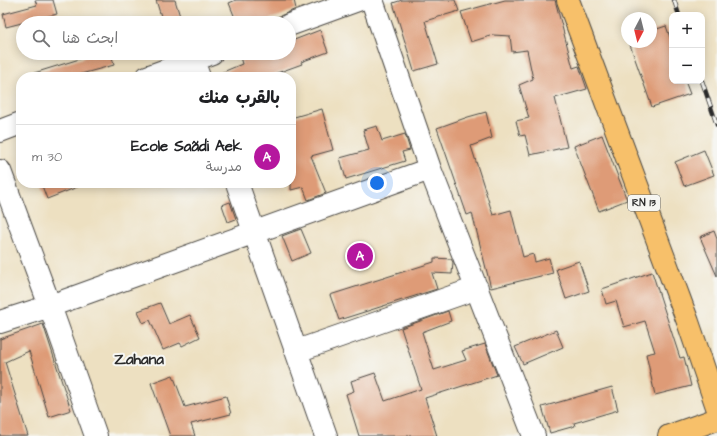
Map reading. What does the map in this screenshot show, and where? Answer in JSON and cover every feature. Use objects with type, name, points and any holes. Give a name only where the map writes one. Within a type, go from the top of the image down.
[{"type":"main road","name":"RN 13","points":[[568,0],[688,322],[717,407]]},
{"type":"main road","name":"RN 13","points":[[584,0],[717,373]]},
{"type":"main road","points":[[669,436],[717,418]]},
{"type":"street","points":[[296,22],[358,0]]},
{"type":"street","points":[[372,0],[430,169],[534,436]]},
{"type":"street","points":[[166,72],[201,63]]},
{"type":"street","points":[[0,131],[16,125]]},
{"type":"street","points":[[0,322],[50,306],[430,169]]},
{"type":"street","points":[[0,171],[96,436]]},
{"type":"street","points":[[239,188],[326,436]]},
{"type":"street","points":[[297,351],[477,288]]},
{"type":"building","points":[[35,0],[53,0],[57,14],[49,16],[16,16],[16,24],[6,27],[3,14],[37,5]]},
{"type":"building","points":[[156,0],[175,0],[180,16],[161,16]]},
{"type":"building","points":[[236,0],[294,0],[296,9],[280,16],[234,16],[229,3]]},
{"type":"building","points":[[402,0],[455,0],[459,11],[425,21],[438,64],[414,71],[393,3]]},
{"type":"building","points":[[505,0],[555,0],[573,68],[579,66],[587,89],[555,98],[567,147],[530,155],[525,135],[520,136],[516,121],[529,118],[519,85],[533,79],[527,50],[512,52],[510,36],[493,35],[471,42],[461,12]]},
{"type":"building","points":[[666,26],[669,34],[669,84],[686,84],[690,94],[652,107],[631,48],[657,48],[657,29]]},
{"type":"building","points":[[320,30],[328,52],[280,72],[223,72],[242,64],[241,60],[296,60],[296,39]]},
{"type":"building","points":[[76,60],[113,60],[114,65],[88,72],[37,72]]},
{"type":"building","points":[[322,109],[333,150],[311,156],[326,193],[308,200],[303,187],[291,190],[291,188],[296,188],[296,117]]},
{"type":"building","points":[[486,112],[492,138],[471,146],[493,215],[511,210],[523,257],[533,254],[535,262],[549,258],[553,273],[491,288],[472,213],[467,215],[437,128]]},
{"type":"building","points":[[377,126],[382,141],[405,134],[410,150],[402,152],[405,161],[346,179],[340,158],[369,150],[363,130]]},
{"type":"building","points":[[602,135],[627,200],[599,211],[574,146]]},
{"type":"building","points":[[704,150],[714,175],[684,186],[675,162]]},
{"type":"building","points":[[43,188],[75,188],[47,199]]},
{"type":"building","points":[[230,202],[236,219],[228,222],[222,205]]},
{"type":"building","points":[[301,229],[311,253],[292,261],[282,236]]},
{"type":"building","points":[[714,231],[717,239],[717,276],[700,237]]},
{"type":"building","points":[[434,258],[451,259],[453,262],[452,274],[432,273],[437,289],[339,320],[330,295],[434,262]]},
{"type":"building","points":[[579,261],[589,291],[566,299],[556,269]]},
{"type":"building","points":[[652,272],[680,358],[684,357],[691,386],[655,395],[646,354],[655,352],[645,321],[624,327],[616,301],[606,304],[602,289]]},
{"type":"building","points":[[160,303],[169,324],[190,315],[200,337],[182,346],[180,343],[163,350],[150,320],[143,323],[138,311]]},
{"type":"building","points":[[448,311],[451,321],[422,332],[434,370],[466,360],[462,351],[485,344],[497,375],[425,398],[437,436],[359,436],[346,394],[354,391],[351,381],[375,373],[385,401],[421,389],[401,328]]},
{"type":"building","points":[[43,324],[71,410],[49,417],[29,351],[5,362],[28,436],[0,436],[0,339]]},
{"type":"building","points":[[556,330],[563,347],[523,364],[515,347]]},
{"type":"building","points":[[173,375],[185,407],[226,396],[231,414],[191,424],[195,436],[170,436],[151,383]]},
{"type":"building","points":[[612,387],[618,410],[574,423],[575,426],[550,433],[542,407]]},
{"type":"railway","points":[[674,0],[678,12]]},
{"type":"railway","points":[[703,84],[717,125]]},
{"type":"place","name":"Ecole Saãdi Aek","points":[[360,256]]},
{"type":"district","name":"Zahana","points":[[139,359]]}]
